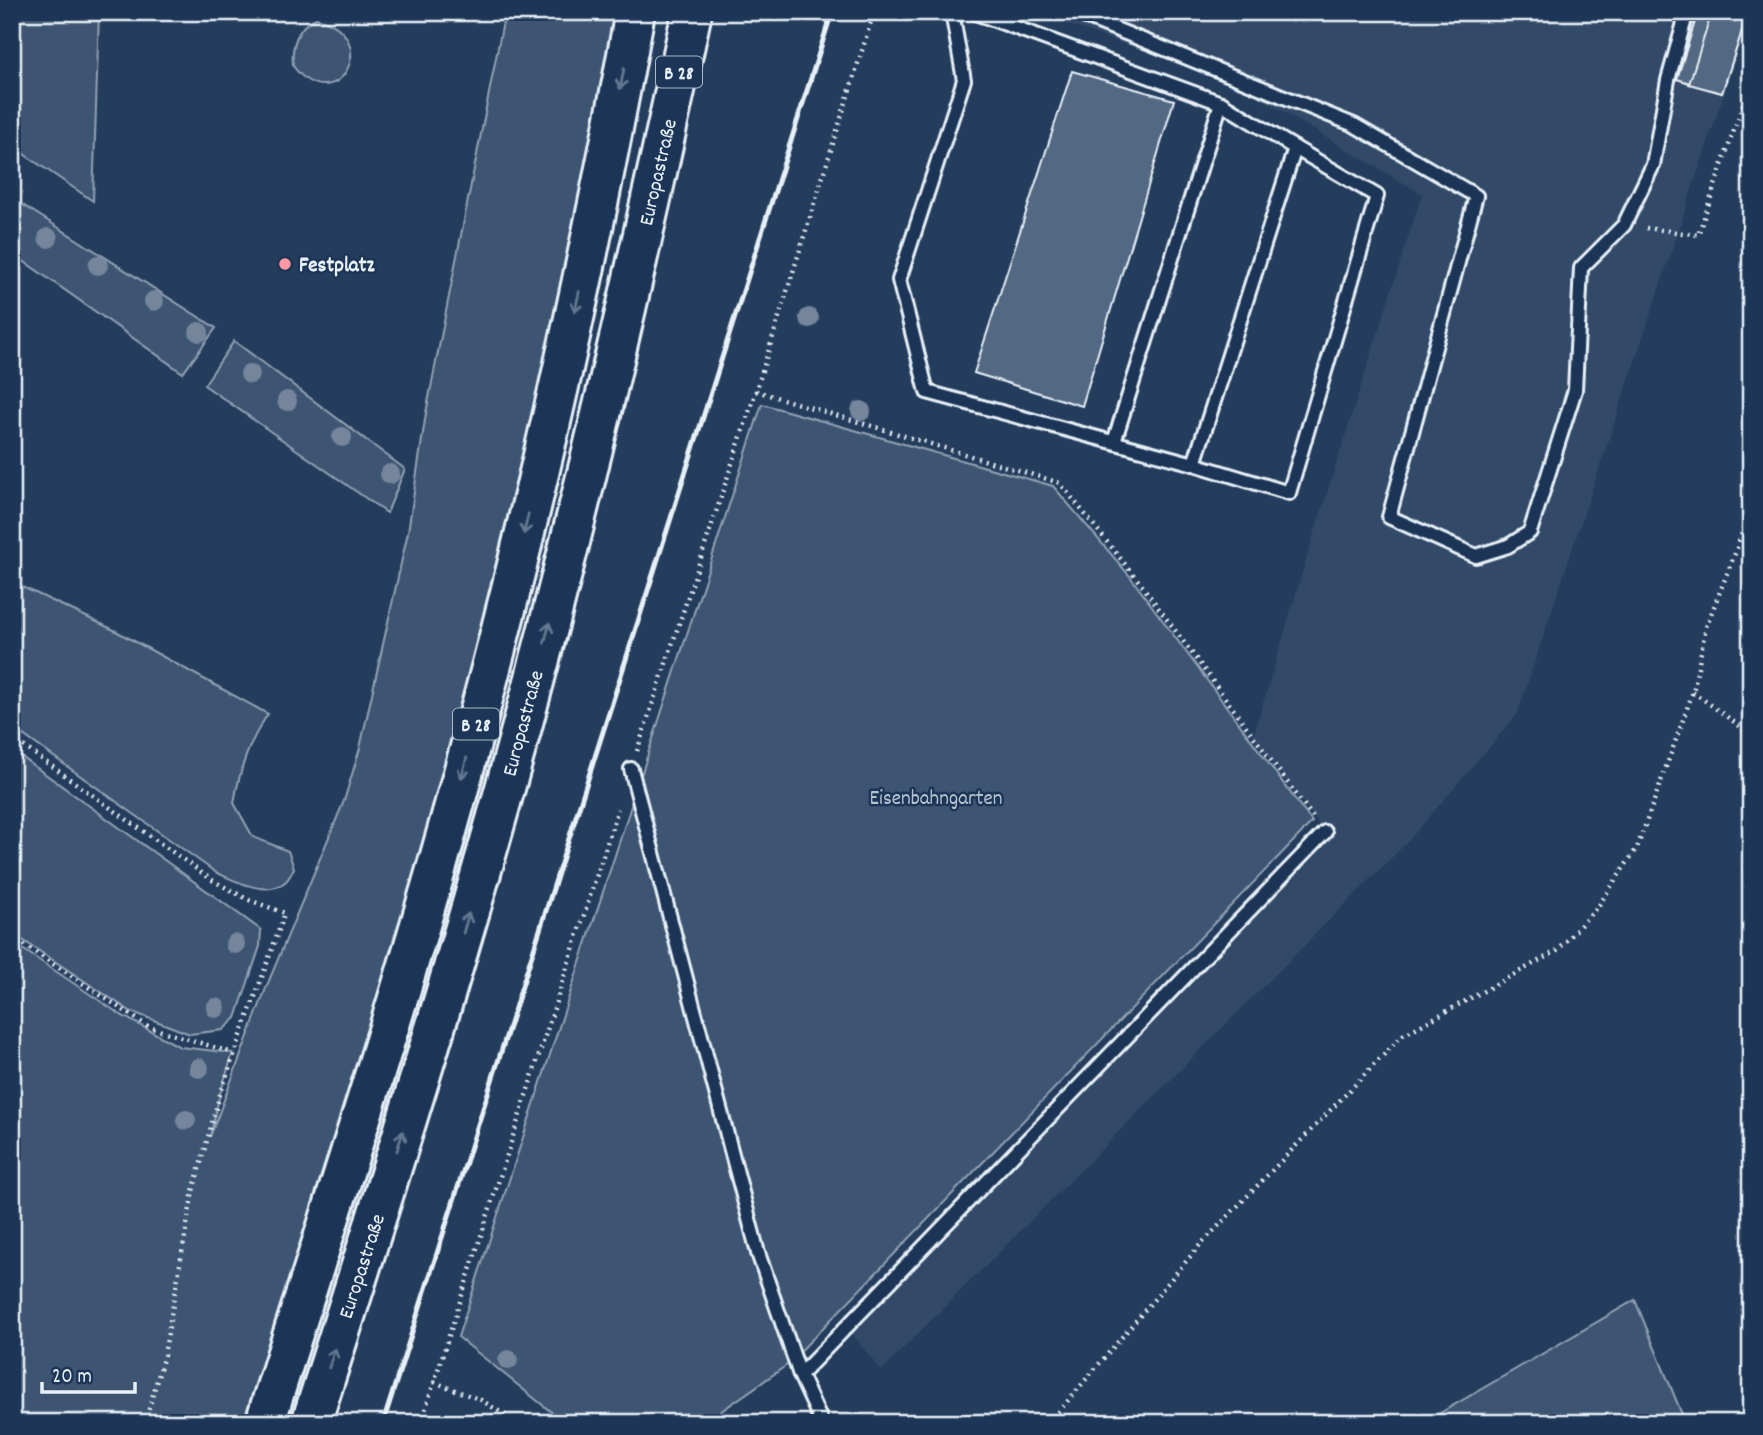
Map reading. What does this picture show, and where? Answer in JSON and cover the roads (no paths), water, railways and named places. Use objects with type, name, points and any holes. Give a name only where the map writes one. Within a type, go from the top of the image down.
[{"type":"main road","name":"B 28","points":[[265,1423],[462,778],[567,350],[635,12]]},
{"type":"main road","name":"Europastraße","points":[[311,1423],[466,924],[538,666],[597,430],[692,12]]},
{"type":"lane","points":[[952,12],[964,80],[899,280],[927,391],[1194,464],[1289,494],[1377,196],[1222,103],[973,12]]},
{"type":"lane","points":[[1073,12],[1354,125],[1476,196],[1389,517],[1476,556],[1508,546],[1530,532],[1575,390],[1581,268],[1624,225],[1653,165],[1668,80],[1687,12]]},
{"type":"lane","points":[[1114,442],[1222,103]]},
{"type":"lane","points":[[1194,464],[1295,148]]},
{"type":"lane","points":[[631,769],[758,1253],[800,1375],[822,1423]]},
{"type":"lane","points":[[800,1375],[1325,832]]},
{"type":"railway","points":[[383,1423],[832,12]]},
{"type":"place","name":"Festplatz","points":[[285,264]]},
{"type":"park label","name":"Eisenbahngarten","points":[[936,797]]}]
